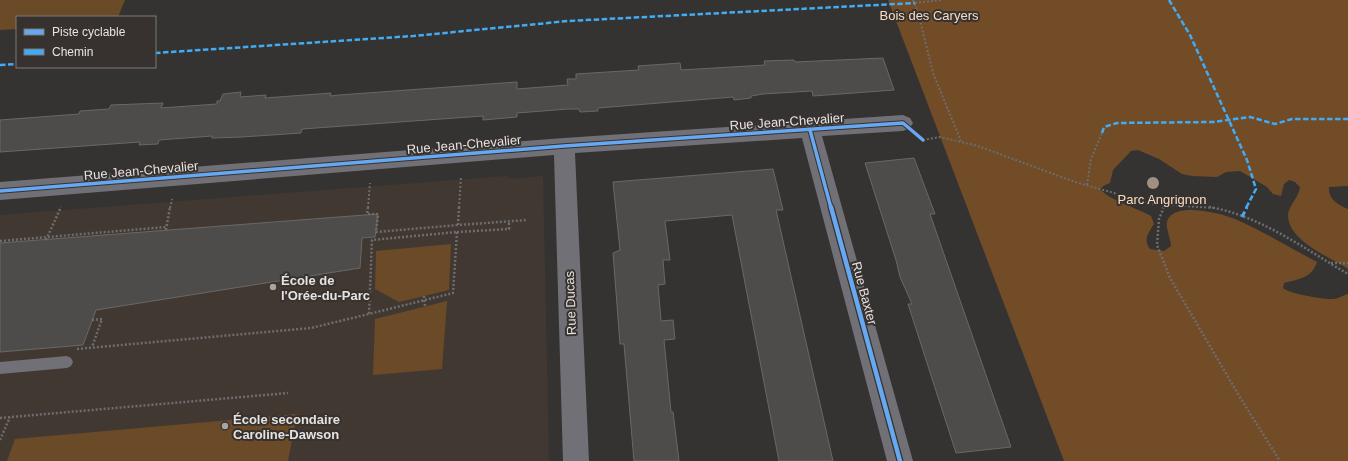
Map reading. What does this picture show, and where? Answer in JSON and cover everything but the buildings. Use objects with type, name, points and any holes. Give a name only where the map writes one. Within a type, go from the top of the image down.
[{"type":"street","name":"Rue Jean-Chevalier","points":[[0,191],[564,146],[903,123]]},
{"type":"street","name":"Rue Baxter","points":[[810,130],[900,461]]},
{"type":"street","name":"Rue Ducas","points":[[564,146],[576,461]]},
{"type":"lane","points":[[0,368],[67,362]]},
{"type":"path","points":[[913,0],[933,73],[961,142]]},
{"type":"path","points":[[915,3],[941,0]]},
{"type":"path","points":[[903,123],[923,140],[940,137],[961,142],[1000,154],[1087,185],[1164,206],[1195,206],[1226,211],[1242,217],[1348,274]]},
{"type":"path","points":[[1087,185],[1091,159],[1102,133]]},
{"type":"path","points":[[458,225],[461,176]]},
{"type":"path","points":[[370,183],[367,214],[378,214],[376,232],[527,220]]},
{"type":"path","points":[[0,241],[166,229],[172,199]]},
{"type":"path","points":[[1164,206],[1159,219],[1157,245],[1170,278],[1237,392],[1280,461]]},
{"type":"path","points":[[47,238],[61,207]]},
{"type":"path","points":[[369,314],[372,240],[509,228],[509,221]]},
{"type":"path","points":[[71,349],[311,328],[453,293],[457,232]]},
{"type":"path","points":[[1330,263],[1348,263]]},
{"type":"path","points":[[424,296],[424,306]]},
{"type":"path","points":[[92,320],[102,319],[92,347]]},
{"type":"path","points":[[0,418],[288,392]]},
{"type":"path","points":[[0,440],[10,417]]},
{"type":"shaded area","points":[[0,0],[125,0],[118,16],[16,16],[16,29],[0,30]]},
{"type":"shaded area","name":"École de l'Orée-du-Parc","points":[[507,176],[511,179],[543,176],[549,461],[0,461],[0,215]]},
{"type":"shaded area","points":[[451,244],[449,290],[399,302],[375,289],[376,251]]},
{"type":"shaded area","points":[[447,301],[442,369],[373,375],[375,319]]},
{"type":"shaded area","name":"École secondaire Caroline-Dawson","points":[[297,414],[288,461],[7,461],[15,439]]},
{"type":"green space","name":"Parc Angrignon","points":[[888,0],[1348,0],[1348,186],[1329,187],[1329,191],[1334,201],[1348,209],[1348,269],[1311,247],[1295,233],[1290,224],[1288,215],[1300,187],[1295,182],[1289,180],[1284,184],[1281,196],[1273,194],[1267,187],[1240,171],[1226,172],[1217,177],[1182,174],[1159,159],[1138,150],[1131,151],[1113,170],[1110,183],[1100,189],[1110,197],[1151,216],[1154,224],[1148,234],[1147,239],[1150,249],[1164,251],[1171,246],[1167,222],[1173,214],[1180,211],[1200,210],[1220,214],[1256,229],[1317,262],[1315,267],[1308,275],[1300,279],[1284,283],[1283,288],[1286,290],[1306,296],[1328,299],[1337,298],[1348,294],[1348,461],[1064,461]]},
{"type":"marked path","points":[[1169,0],[1190,35],[1247,160],[1256,189],[1242,217]]},
{"type":"marked path","points":[[156,53],[413,36],[568,21],[915,3]]},
{"type":"marked path","points":[[0,65],[16,64]]},
{"type":"marked path","points":[[1102,133],[1104,127],[1117,123],[1213,122],[1250,117],[1275,124],[1292,119],[1348,119]]},
{"type":"cycle path","points":[[0,191],[564,146],[903,123],[923,140]]},
{"type":"cycle path","points":[[810,130],[900,461]]},
{"type":"place","name":"École de l'Orée-du-Parc","points":[[273,287]]},
{"type":"place","name":"École secondaire Caroline-Dawson","points":[[225,426]]},
{"type":"park label","name":"Bois des Caryers","points":[[929,15]]}]
